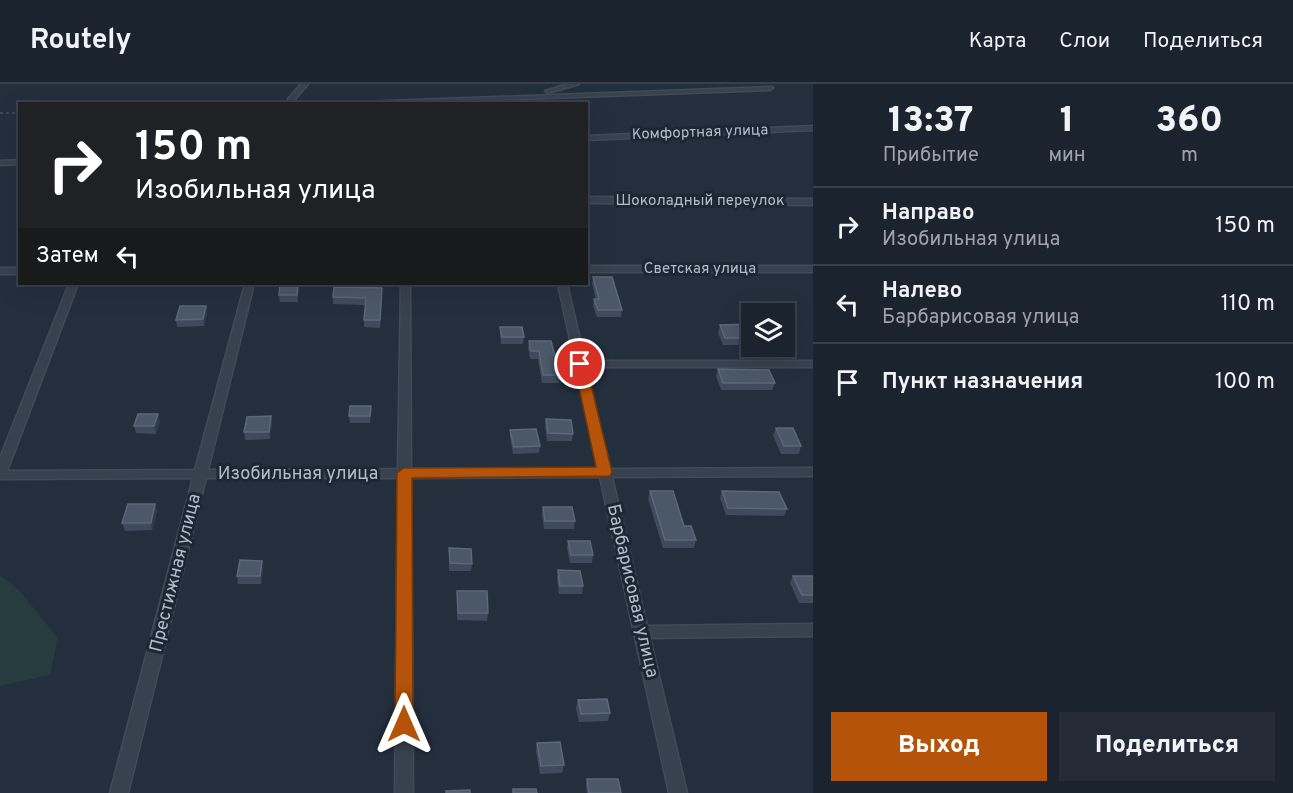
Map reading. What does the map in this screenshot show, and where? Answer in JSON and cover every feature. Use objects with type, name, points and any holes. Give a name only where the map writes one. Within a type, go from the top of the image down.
[{"type":"street","points":[[292,102],[291,99],[305,84]]},
{"type":"street","points":[[518,99],[576,84]]},
{"type":"street","points":[[405,102],[518,99],[678,88],[770,88]]},
{"type":"street","name":"Комфортная улица","points":[[588,138],[813,128]]},
{"type":"street","points":[[0,163],[18,162]]},
{"type":"street","name":"Шоколадный переулок","points":[[588,200],[813,202]]},
{"type":"street","name":"Светская улица","points":[[588,269],[813,269]]},
{"type":"street","points":[[0,271],[18,271]]},
{"type":"street","points":[[0,475],[73,285]]},
{"type":"street","name":"Престижная улица","points":[[119,793],[249,285]]},
{"type":"street","points":[[404,793],[405,285]]},
{"type":"street","name":"Барбарисовая улица","points":[[562,285],[678,793]]},
{"type":"street","points":[[580,364],[813,364]]},
{"type":"street","name":"Изобильная улица","points":[[0,475],[813,472]]},
{"type":"street","points":[[641,632],[813,630]]},
{"type":"path","points":[[0,113],[18,113]]},
{"type":"green space","points":[[0,575],[18,589],[58,638],[50,675],[0,686]]},
{"type":"building","points":[[593,277],[612,277],[622,310],[598,310],[594,299],[599,299]]},
{"type":"building","points":[[280,285],[298,285],[297,295],[279,295]]},
{"type":"building","points":[[334,287],[382,288],[380,320],[364,320],[366,298],[333,297]]},
{"type":"building","points":[[180,306],[206,306],[203,319],[176,320]]},
{"type":"building","points":[[741,324],[740,338],[725,338],[720,325]]},
{"type":"building","points":[[500,327],[522,327],[524,337],[502,337]]},
{"type":"building","points":[[529,341],[551,341],[560,375],[543,375],[539,351],[531,351]]},
{"type":"building","points":[[718,369],[769,370],[775,383],[723,383]]},
{"type":"building","points":[[350,406],[371,406],[370,416],[349,416]]},
{"type":"building","points":[[138,414],[158,414],[154,426],[134,426]]},
{"type":"building","points":[[271,416],[269,432],[244,432],[247,417]]},
{"type":"building","points":[[546,419],[571,420],[573,434],[548,433]]},
{"type":"building","points":[[776,428],[793,428],[801,446],[784,446]]},
{"type":"building","points":[[536,429],[540,446],[514,447],[510,430]]},
{"type":"building","points":[[650,491],[673,491],[684,526],[691,526],[696,540],[665,540]]},
{"type":"building","points":[[722,491],[779,492],[787,509],[728,508]]},
{"type":"building","points":[[128,504],[155,504],[151,523],[122,523]]},
{"type":"building","points":[[543,507],[572,507],[575,521],[545,521]]},
{"type":"building","points":[[568,541],[590,541],[593,555],[571,555]]},
{"type":"building","points":[[449,548],[471,549],[472,564],[450,563]]},
{"type":"building","points":[[240,560],[262,561],[260,576],[237,576]]},
{"type":"building","points":[[558,570],[580,571],[583,586],[560,586]]},
{"type":"building","points":[[793,576],[813,576],[813,595],[802,595]]},
{"type":"building","points":[[457,591],[487,591],[488,613],[458,613]]},
{"type":"building","points":[[607,699],[610,713],[581,714],[578,700]]},
{"type":"building","points":[[560,742],[564,765],[541,766],[537,743]]},
{"type":"building","points":[[587,779],[618,779],[621,793],[589,793]]},
{"type":"building","points":[[513,789],[536,789],[537,793],[513,793]]},
{"type":"building","points":[[470,790],[470,793],[446,793],[446,791]]},
{"type":"route","points":[[404,724],[404,473],[604,472],[580,364]]}]
